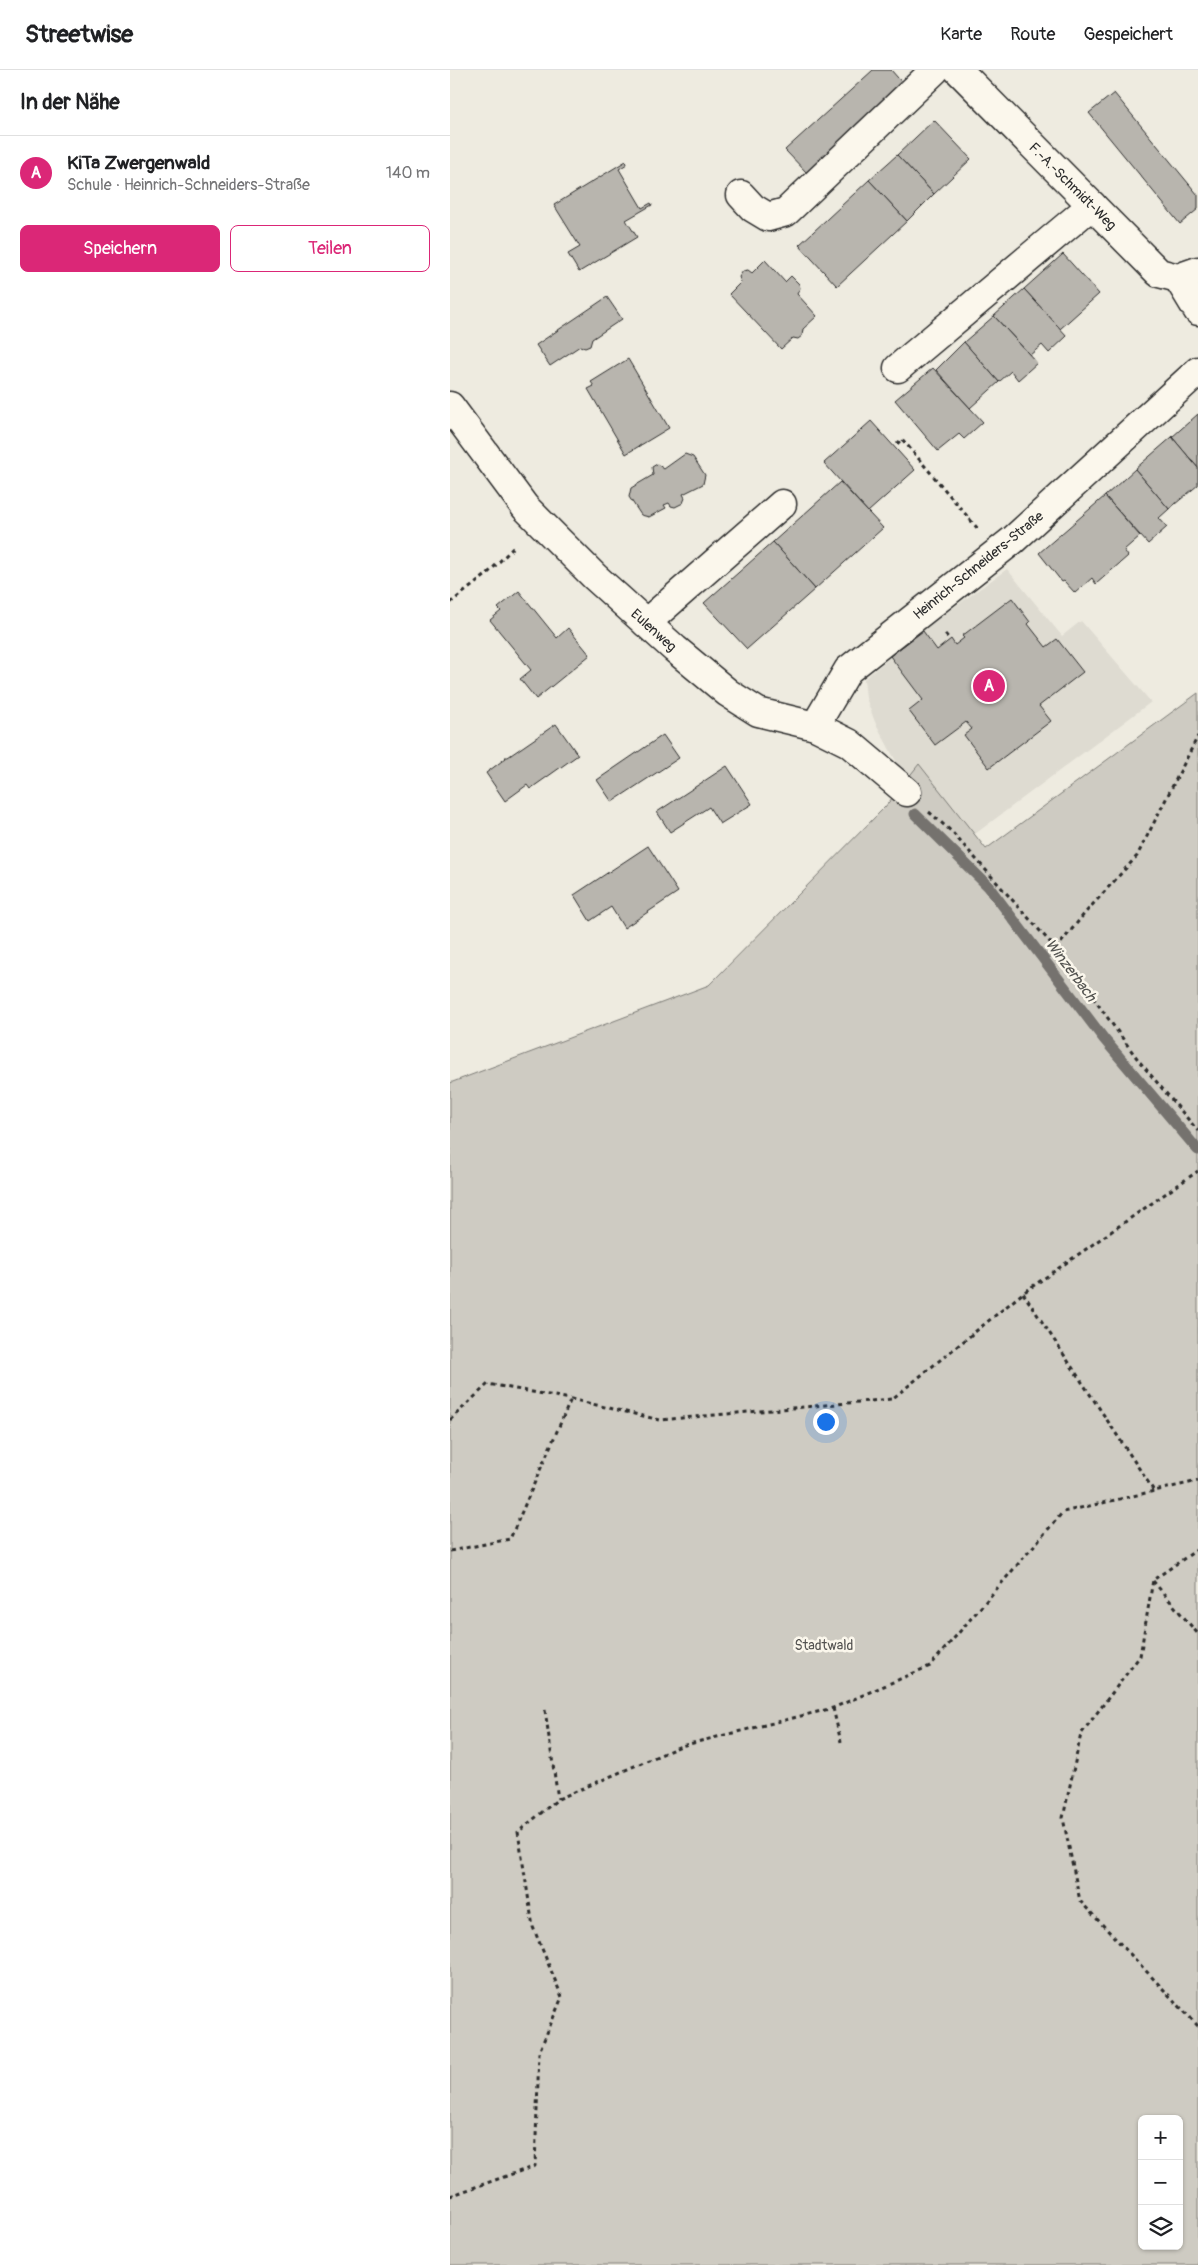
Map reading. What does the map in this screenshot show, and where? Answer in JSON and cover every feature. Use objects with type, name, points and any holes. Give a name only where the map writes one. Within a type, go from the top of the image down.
[{"type":"street","points":[[741,195],[753,208],[768,216],[786,212],[935,70]]},
{"type":"street","name":"F.-A.-Schmidt-Weg","points":[[958,70],[1159,274],[1188,274]]},
{"type":"street","points":[[898,368],[1092,205]]},
{"type":"street","points":[[1188,274],[1198,311]]},
{"type":"street","name":"Heinrich-Schneiders-Straße","points":[[816,726],[848,670],[997,552],[1198,371]]},
{"type":"street","name":"Eulenweg","points":[[450,406],[525,507],[595,577],[705,674],[758,712],[816,726],[849,743],[907,792]]},
{"type":"street","points":[[646,623],[782,504]]},
{"type":"path","points":[[897,444],[902,439],[997,552]]},
{"type":"path","points":[[450,603],[486,575],[539,521]]},
{"type":"path","points":[[1056,949],[1085,913],[1138,856],[1198,736]]},
{"type":"path","points":[[907,792],[951,831],[1056,949],[1139,1062],[1198,1131]]},
{"type":"path","points":[[450,1420],[488,1384],[571,1399],[660,1420],[892,1399],[1023,1293],[1198,1171]]},
{"type":"path","points":[[1023,1293],[1154,1491]]},
{"type":"path","points":[[450,1551],[510,1539],[571,1399]]},
{"type":"path","points":[[450,2196],[535,2166],[539,2052],[562,1996],[533,1927],[518,1832],[558,1799],[681,1746],[833,1708],[930,1666],[1062,1512],[1198,1481]]},
{"type":"path","points":[[1198,1549],[1152,1580],[1140,1656],[1081,1734],[1063,1818],[1080,1901],[1198,2026]]},
{"type":"path","points":[[1152,1580],[1198,1634]]},
{"type":"path","points":[[833,1708],[841,1742]]},
{"type":"path","points":[[545,1710],[558,1799]]},
{"type":"shaded area","points":[[1007,569],[1062,636],[1081,621],[1151,702],[971,837],[912,783],[898,765],[875,722],[866,698],[864,679],[931,624]]},
{"type":"green space","name":"Stadtwald","points":[[1198,693],[1198,2265],[450,2265],[450,1083],[709,985],[885,807],[919,764],[986,849]]},
{"type":"building","points":[[873,70],[891,70],[905,86],[808,174],[785,150]]},
{"type":"building","points":[[1114,93],[1198,195],[1198,209],[1180,224],[1089,113]]},
{"type":"building","points":[[934,120],[971,159],[934,194],[897,155]]},
{"type":"building","points":[[897,155],[934,194],[907,221],[869,180]]},
{"type":"building","points":[[626,161],[627,164],[619,169],[642,208],[651,203],[652,205],[626,220],[637,237],[579,272],[568,254],[580,247],[554,205]]},
{"type":"building","points":[[869,180],[907,221],[837,286],[799,245]]},
{"type":"building","points":[[1063,254],[1099,294],[1060,329],[1024,289]]},
{"type":"building","points":[[765,260],[785,282],[791,276],[799,284],[800,288],[797,294],[817,316],[803,329],[802,336],[798,339],[793,338],[781,349],[729,294],[741,282],[739,277],[743,271],[748,270],[752,273]]},
{"type":"building","points":[[1024,289],[1067,336],[1049,353],[1042,345],[1030,355],[994,316]]},
{"type":"building","points":[[607,297],[622,319],[592,339],[590,346],[585,348],[580,346],[550,366],[536,345]]},
{"type":"building","points":[[994,316],[1037,363],[1018,380],[1011,371],[999,382],[964,342]]},
{"type":"building","points":[[964,342],[999,382],[970,408],[936,370]]},
{"type":"building","points":[[628,359],[669,428],[626,454],[588,389],[594,386],[591,382]]},
{"type":"building","points":[[933,368],[983,422],[964,439],[959,434],[938,451],[895,400]]},
{"type":"building","points":[[1198,414],[1198,468],[1172,437]]},
{"type":"building","points":[[871,421],[915,470],[868,512],[824,463]]},
{"type":"building","points":[[1172,437],[1198,468],[1198,485],[1169,509],[1135,469]]},
{"type":"building","points":[[685,454],[693,457],[705,475],[703,484],[683,494],[685,498],[683,503],[675,507],[669,503],[664,505],[666,508],[649,517],[641,515],[629,497],[631,488],[653,475],[652,467],[657,464],[664,469]]},
{"type":"building","points":[[1135,469],[1169,509],[1159,518],[1167,527],[1148,544],[1105,496]]},
{"type":"building","points":[[840,482],[883,528],[815,589],[773,542]]},
{"type":"building","points":[[1105,496],[1140,536],[1124,550],[1128,556],[1096,584],[1092,578],[1075,593],[1064,581],[1062,582],[1039,553]]},
{"type":"building","points":[[773,542],[815,589],[747,649],[704,603]]},
{"type":"building","points":[[519,591],[557,638],[568,628],[590,655],[536,699],[520,679],[531,670],[490,620],[501,611],[498,608]]},
{"type":"building","points":[[1012,598],[1030,622],[1028,624],[1046,647],[1057,639],[1083,672],[1039,706],[1051,721],[989,768],[964,735],[972,729],[966,722],[935,745],[909,711],[923,700],[890,656],[923,631],[937,650],[951,639],[955,645],[964,638],[962,636]]},
{"type":"building","points":[[556,724],[578,755],[530,789],[527,785],[505,801],[486,773],[505,757],[508,757]]},
{"type":"building","points":[[663,735],[679,758],[612,802],[597,780]]},
{"type":"building","points":[[727,766],[752,804],[720,824],[709,807],[670,832],[657,812]]},
{"type":"building","points":[[648,846],[678,892],[624,928],[611,907],[590,921],[574,895]]},
{"type":"waterway","name":"Winzerbach","points":[[915,814],[988,886],[1104,1039],[1198,1150]]},
{"type":"place","name":"KiTa Zwergenwald","points":[[989,686]]}]
